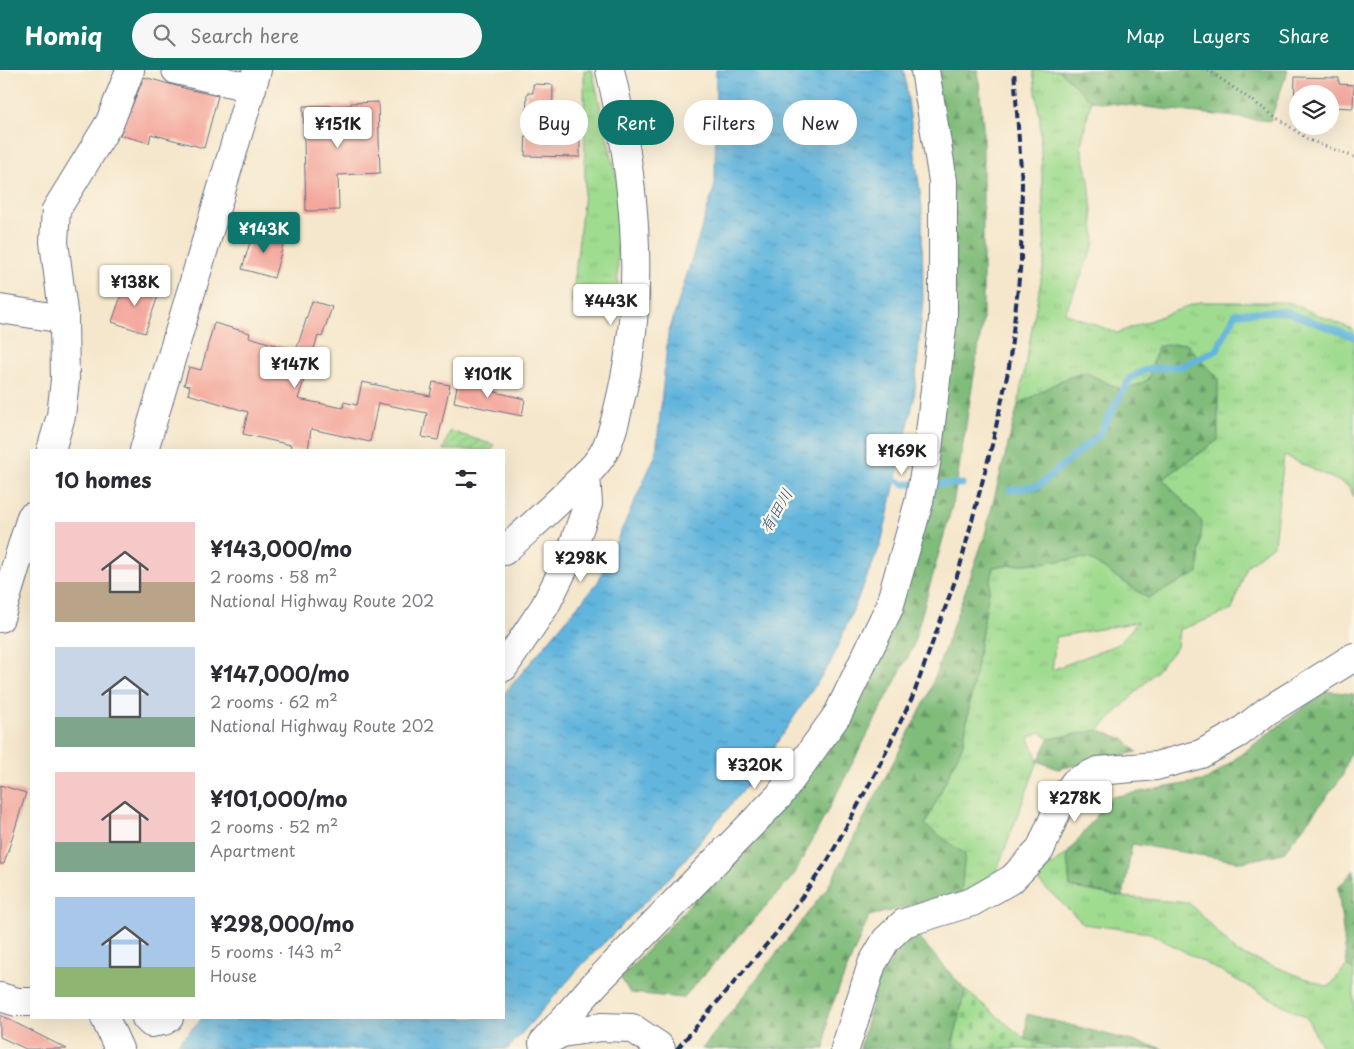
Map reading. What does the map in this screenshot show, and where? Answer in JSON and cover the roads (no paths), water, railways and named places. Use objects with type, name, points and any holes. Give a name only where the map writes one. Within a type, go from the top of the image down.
[{"type":"main road","points":[[51,449],[61,416],[64,389],[64,319],[54,242],[56,210],[110,122],[130,70]]},
{"type":"main road","points":[[147,449],[255,79],[176,70]]},
{"type":"main road","points":[[505,550],[586,474],[604,451],[616,416],[630,356],[636,269],[633,198],[623,124],[610,70]]},
{"type":"main road","points":[[540,1046],[595,984],[779,796],[838,714],[889,608],[919,502],[927,459],[943,318],[943,181],[925,70]]},
{"type":"main road","points":[[0,309],[64,319]]},
{"type":"main road","points":[[505,666],[546,606],[569,558],[588,504],[586,474]]},
{"type":"main road","points":[[0,618],[7,573],[30,519]]},
{"type":"main road","points":[[845,1049],[872,964],[886,940],[904,923],[972,902],[1012,879],[1040,850],[1061,801],[1075,782],[1098,771],[1156,766],[1201,754],[1239,733],[1267,711],[1354,657]]},
{"type":"main road","points":[[0,997],[17,1002],[30,1002]]},
{"type":"main road","points":[[106,1019],[118,1049]]},
{"type":"main road","points":[[147,1019],[151,1023],[167,1019]]},
{"type":"main road","points":[[540,1046],[562,1033],[601,1027],[632,1028],[661,1049]]},
{"type":"water","name":"有田川","points":[[716,70],[904,70],[922,207],[923,301],[914,399],[881,544],[831,662],[753,778],[671,876],[581,966],[508,1049],[173,1049],[201,1019],[505,1019],[505,693],[598,582],[656,454],[668,335],[715,185],[715,145],[773,145],[773,100],[716,100]]},
{"type":"waterway","points":[[1010,490],[1038,486],[1099,435],[1130,378],[1147,369],[1183,366],[1217,350],[1236,313],[1284,311],[1354,337]]},
{"type":"waterway","points":[[889,476],[904,484],[916,484]]},
{"type":"waterway","points":[[927,484],[962,484]]},
{"type":"railway","points":[[677,1049],[778,931],[828,860],[876,772],[913,696],[959,570],[992,445],[1009,367],[1021,261],[1022,183],[1014,70]]}]
